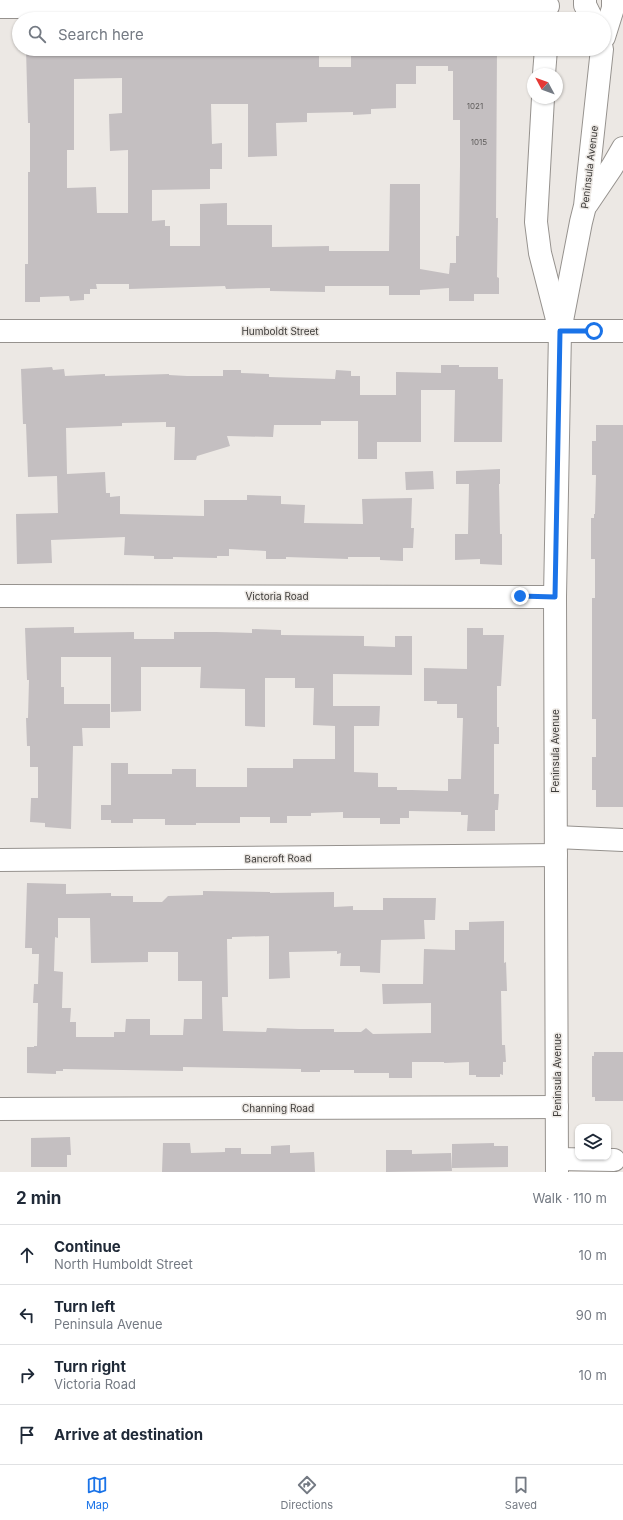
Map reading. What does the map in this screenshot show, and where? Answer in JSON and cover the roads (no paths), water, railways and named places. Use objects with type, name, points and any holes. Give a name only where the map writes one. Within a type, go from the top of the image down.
[{"type":"street","points":[[585,0],[585,5],[588,12]]},
{"type":"street","points":[[611,14],[613,0]]},
{"type":"street","points":[[0,7],[239,3],[381,3],[548,8]]},
{"type":"street","points":[[544,68],[545,56]]},
{"type":"street","name":"Peninsula Avenue","points":[[557,1166],[555,597],[560,331],[585,206],[601,56]]},
{"type":"street","name":"Peninsula Avenue","points":[[543,104],[536,222],[540,253],[560,331]]},
{"type":"street","points":[[585,206],[612,167],[623,148]]},
{"type":"street","name":"Humboldt Street","points":[[0,331],[623,331]]},
{"type":"street","name":"Victoria Road","points":[[0,596],[555,597]]},
{"type":"street","name":"Bancroft Road","points":[[0,860],[556,846],[623,840]]},
{"type":"street","name":"Channing Road","points":[[0,1109],[557,1107]]},
{"type":"street","points":[[557,1166],[614,1160]]}]
